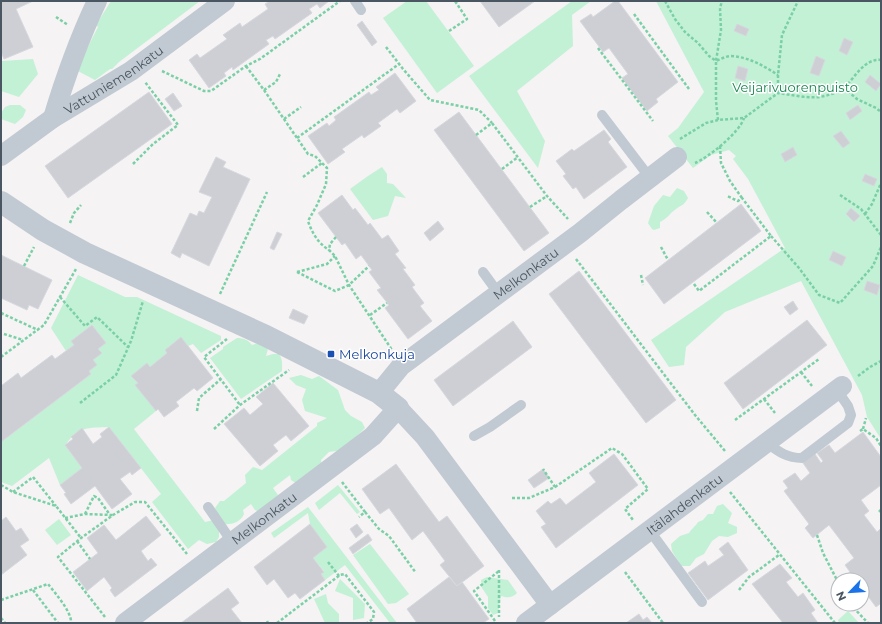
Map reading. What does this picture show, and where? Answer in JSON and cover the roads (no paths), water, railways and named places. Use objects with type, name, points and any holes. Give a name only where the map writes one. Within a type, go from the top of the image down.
[{"type":"street","points":[[53,118],[83,31],[97,1]]},
{"type":"street","name":"Vattuniemenkatu","points":[[1,156],[53,118],[131,72],[225,1]]},
{"type":"street","name":"Melkonkatu","points":[[379,393],[401,366],[573,239],[650,178],[678,149]]},
{"type":"street","points":[[1,202],[43,230],[84,253],[239,322],[379,393],[398,408],[425,437],[541,616]]},
{"type":"street","name":"Itälahdenkatu","points":[[541,616],[642,526],[767,443],[846,384]]},
{"type":"street","name":"Melkonkatu","points":[[125,623],[374,436],[398,408]]},
{"type":"lane","points":[[355,1],[361,10]]},
{"type":"lane","points":[[602,115],[650,178]]},
{"type":"lane","points":[[483,272],[499,294]]},
{"type":"lane","points":[[767,443],[784,456],[802,458],[848,423],[851,415],[848,406],[846,384]]},
{"type":"lane","points":[[474,436],[490,427],[521,405]]},
{"type":"lane","points":[[208,507],[232,542]]},
{"type":"lane","points":[[642,526],[702,602]]},
{"type":"place","name":"Melkonkuja","points":[[331,354]]},
{"type":"park label","name":"Veijarivuorenpuisto","points":[[795,87]]}]
